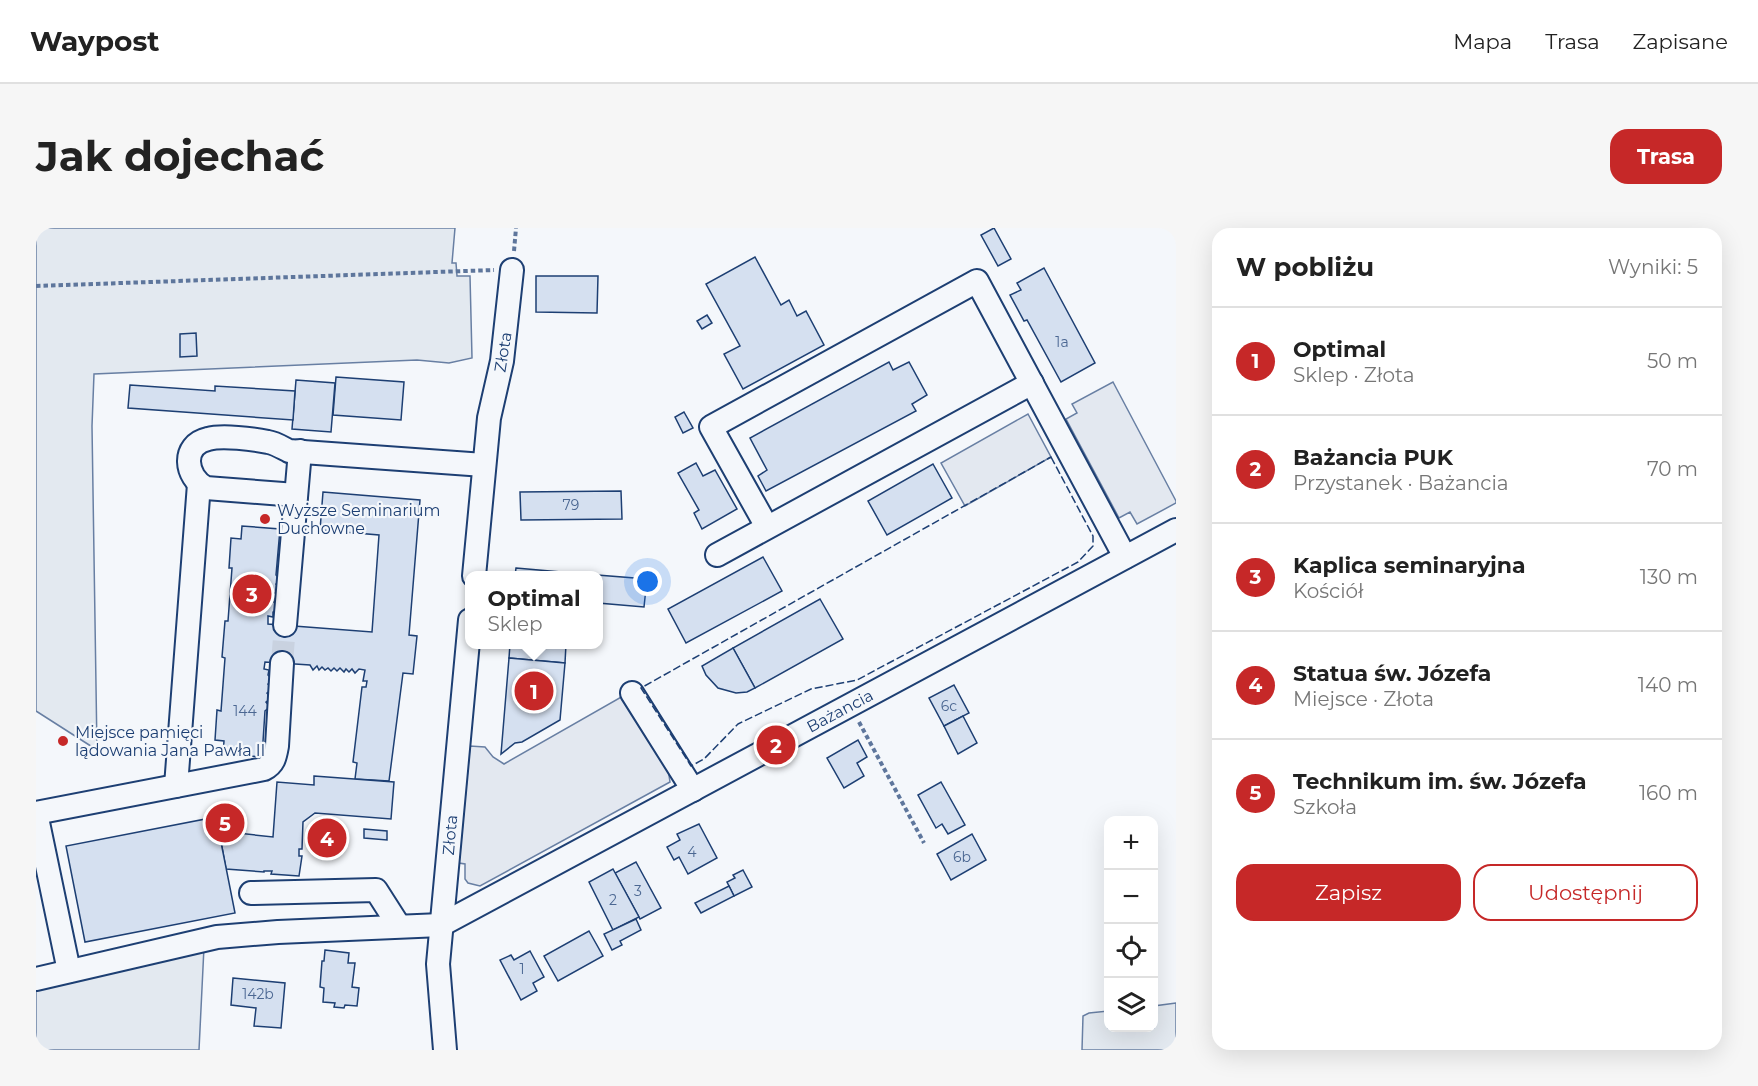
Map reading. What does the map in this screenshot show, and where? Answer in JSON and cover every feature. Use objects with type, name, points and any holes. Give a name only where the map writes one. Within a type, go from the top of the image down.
[{"type":"street","name":"Złota","points":[[474,571],[489,418],[502,361],[512,270]]},
{"type":"street","points":[[767,527],[711,427],[977,281],[1125,557]]},
{"type":"street","points":[[717,555],[1032,383]]},
{"type":"street","points":[[296,495],[213,489],[199,484],[190,472],[189,458],[196,445],[209,438],[270,442],[289,451],[484,465]]},
{"type":"street","points":[[285,625],[300,451]]},
{"type":"street","points":[[176,786],[199,484]]},
{"type":"street","name":"Bażancia","points":[[441,925],[1176,530]]},
{"type":"street","name":"Złota","points":[[445,1050],[438,983],[441,925],[467,649]]},
{"type":"street","points":[[69,970],[36,813],[264,769],[274,759],[277,746],[282,663]]},
{"type":"street","points":[[632,693],[693,790]]},
{"type":"street","points":[[251,893],[376,890],[399,926]]},
{"type":"street","points":[[36,979],[217,937],[441,925]]},
{"type":"path","points":[[36,286],[512,270]]},
{"type":"path","points":[[850,706],[924,843]]},
{"type":"shaded area","points":[[36,228],[455,228],[452,263],[456,263],[457,276],[470,276],[472,358],[449,363],[417,360],[94,374],[92,426],[97,750],[36,711]]},
{"type":"shaded area","points":[[1113,382],[1176,501],[1137,524],[1130,512],[1119,518],[1066,419],[1077,413],[1072,404]]},
{"type":"shaded area","points":[[1028,414],[1051,457],[965,506],[941,463]]},
{"type":"shaded area","points":[[623,696],[668,769],[670,782],[480,886],[468,883],[465,879],[465,864],[459,863],[470,746],[485,747],[493,757],[504,764]]},
{"type":"shaded area","points":[[204,947],[199,1050],[36,1050],[36,986]]},
{"type":"shaded area","points":[[1176,1003],[1176,1050],[1082,1050],[1083,1016],[1104,1011],[1104,1032],[1158,1032],[1158,1005]]},
{"type":"building","points":[[994,228],[1011,259],[998,266],[981,235]]},
{"type":"building","points":[[755,257],[781,305],[789,300],[797,316],[806,311],[824,345],[743,389],[724,354],[740,346],[706,284]]},
{"type":"building","points":[[1044,268],[1095,363],[1061,382],[1027,320],[1024,321],[1010,295],[1021,290],[1017,283]]},
{"type":"building","points":[[536,276],[598,276],[597,313],[536,312]]},
{"type":"building","points":[[707,315],[712,323],[702,329],[697,321]]},
{"type":"building","points":[[196,333],[197,356],[180,357],[180,334]]},
{"type":"building","points":[[889,362],[893,370],[909,362],[927,395],[912,404],[916,411],[766,491],[758,476],[767,470],[750,438]]},
{"type":"building","points":[[336,377],[404,382],[401,420],[333,415]]},
{"type":"building","points":[[296,380],[335,383],[331,432],[292,429]]},
{"type":"building","points":[[130,385],[215,391],[215,386],[295,391],[293,420],[128,408]]},
{"type":"building","points":[[684,412],[693,428],[683,433],[675,417]]},
{"type":"building","points":[[696,463],[703,476],[715,470],[737,509],[702,529],[694,513],[699,510],[678,473]]},
{"type":"building","points":[[933,464],[952,498],[887,535],[868,501]]},
{"type":"building","points":[[621,491],[622,519],[521,520],[520,492]]},
{"type":"building","points":[[323,492],[420,500],[409,635],[417,636],[413,674],[403,673],[389,781],[355,779],[357,763],[353,762],[362,687],[366,687],[367,681],[363,681],[365,670],[359,669],[355,673],[352,669],[349,672],[346,669],[344,672],[340,668],[337,671],[334,668],[331,671],[322,667],[319,670],[317,666],[313,670],[310,665],[265,662],[264,669],[269,670],[268,675],[273,680],[268,684],[272,689],[267,693],[271,698],[266,702],[270,707],[265,711],[262,757],[223,754],[224,741],[215,740],[217,710],[221,711],[225,658],[222,657],[225,621],[228,621],[232,568],[229,568],[231,538],[241,539],[242,526],[280,529],[276,575],[281,580],[276,584],[280,589],[275,593],[279,598],[274,602],[279,607],[273,612],[273,617],[268,616],[268,624],[372,632],[379,535],[320,530]]},
{"type":"building","points":[[763,557],[782,591],[686,643],[668,609]]},
{"type":"building","points":[[516,568],[550,571],[516,571]]},
{"type":"building","points":[[603,575],[647,579],[644,607],[603,603]]},
{"type":"building","points":[[820,599],[843,639],[755,688],[733,648]]},
{"type":"building","points":[[733,648],[755,688],[747,692],[736,693],[718,688],[706,675],[702,666]]},
{"type":"building","points":[[510,649],[566,649],[565,663],[509,658]]},
{"type":"building","points":[[509,658],[565,663],[560,720],[522,742],[515,743],[501,754]]},
{"type":"building","points":[[954,685],[969,713],[944,726],[929,698]]},
{"type":"building","points":[[963,716],[977,743],[958,754],[944,726]]},
{"type":"building","points":[[858,740],[867,757],[857,763],[864,776],[844,788],[827,758]]},
{"type":"building","points":[[314,776],[394,782],[391,819],[315,813],[303,822],[302,849],[299,849],[299,856],[302,856],[299,876],[271,874],[272,871],[226,869],[219,831],[273,837],[277,782],[314,785]]},
{"type":"building","points":[[941,782],[965,825],[948,834],[942,824],[936,828],[918,795]]},
{"type":"building","points":[[216,817],[235,913],[85,942],[66,846]]},
{"type":"building","points":[[699,824],[717,858],[688,874],[679,857],[674,860],[667,847],[680,840],[677,834]]},
{"type":"building","points":[[364,829],[387,831],[387,840],[364,838]]},
{"type":"building","points":[[972,834],[986,860],[951,880],[937,854]]},
{"type":"building","points":[[636,862],[661,908],[640,919],[615,873]]},
{"type":"building","points":[[613,869],[639,917],[613,930],[589,882]]},
{"type":"building","points":[[743,870],[752,887],[734,896],[727,882],[735,878],[733,875]]},
{"type":"building","points":[[729,886],[734,896],[701,913],[695,903]]},
{"type":"building","points":[[636,919],[641,930],[620,941],[622,945],[612,950],[604,934]]},
{"type":"building","points":[[589,931],[603,956],[558,981],[544,956]]},
{"type":"building","points":[[325,950],[349,953],[348,963],[355,963],[352,987],[359,988],[357,1006],[334,1007],[335,1003],[323,1002],[324,988],[320,987]]},
{"type":"building","points":[[530,951],[544,977],[533,983],[537,991],[521,1000],[500,960],[511,955],[514,960]]},
{"type":"building","points":[[233,978],[285,983],[281,1028],[254,1026],[256,1008],[231,1005]]},
{"type":"tunnel","points":[[282,663],[285,625]]},
{"type":"fence","points":[[1051,457],[1093,536],[1093,546],[1078,562],[857,680],[811,689],[738,724],[704,759],[691,766],[641,688],[1051,457]]},
{"type":"place","name":"Wyższe Seminarium Duchowne","points":[[265,519]]},
{"type":"place","name":"Kaplica seminaryjna","points":[[252,594]]},
{"type":"place","name":"Optimal","points":[[534,691]]},
{"type":"place","name":"Miejsce pamięci lądowania Jana Pawła II","points":[[63,741]]},
{"type":"place","name":"Bażancia PUK","points":[[776,745]]},
{"type":"place","name":"Technikum im. św. Józefa","points":[[225,823]]},
{"type":"place","name":"Statua św. Józefa","points":[[327,838]]}]
